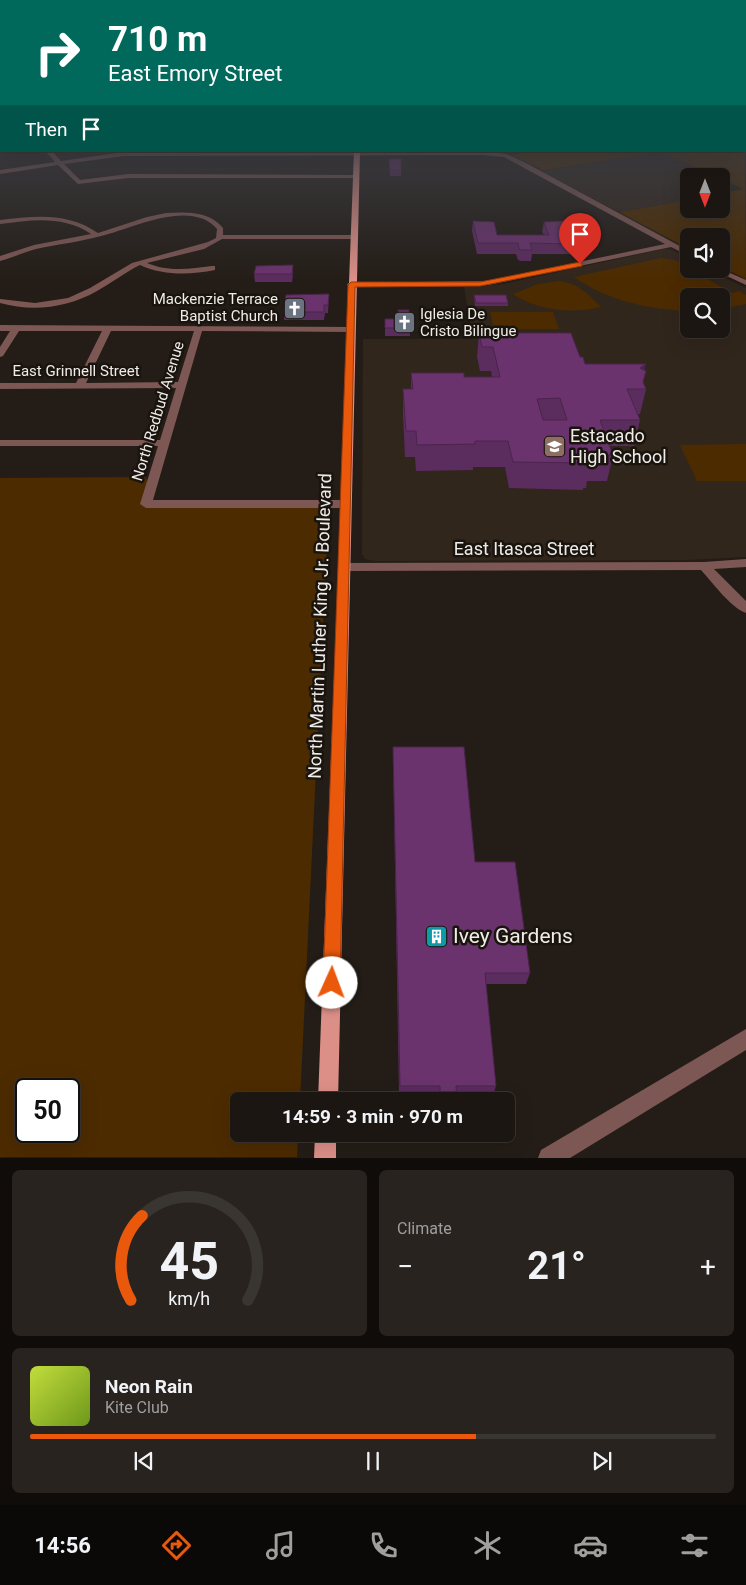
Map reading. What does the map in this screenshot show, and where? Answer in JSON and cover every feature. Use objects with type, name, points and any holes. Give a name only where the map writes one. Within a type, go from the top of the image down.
[{"type":"main road","name":"North Martin Luther King Jr. Boulevard","points":[[328,1092],[351,285],[356,172]]},
{"type":"main road","points":[[325,1158],[326,1142]]},
{"type":"street","points":[[68,172],[78,182],[128,176],[356,176]]},
{"type":"street","points":[[538,172],[680,250]]},
{"type":"street","points":[[0,258],[33,247],[97,236],[149,218],[178,215],[195,216],[210,220],[220,226],[221,236]]},
{"type":"street","points":[[0,222],[60,218],[81,224],[97,236]]},
{"type":"street","points":[[0,301],[34,306],[63,302],[89,292],[117,273],[141,263],[205,247],[221,236],[354,235]]},
{"type":"street","points":[[351,285],[488,283],[671,245]]},
{"type":"street","points":[[141,263],[166,271],[187,272],[212,268]]},
{"type":"street","points":[[730,276],[746,284]]},
{"type":"street","points":[[0,328],[351,328]]},
{"type":"street","points":[[0,354],[16,328]]},
{"type":"street","points":[[80,385],[108,328]]},
{"type":"street","name":"North Redbud Avenue","points":[[199,328],[146,504],[346,504]]},
{"type":"street","name":"East Grinnell Street","points":[[0,386],[182,385]]},
{"type":"street","points":[[0,443],[164,443]]},
{"type":"street","name":"East Itasca Street","points":[[344,567],[704,566],[746,563]]},
{"type":"street","points":[[704,566],[746,608]]},
{"type":"street","points":[[549,1158],[746,1039]]},
{"type":"shaded area","points":[[543,172],[680,172],[680,202],[619,212]]},
{"type":"shaded area","points":[[730,172],[745,172],[746,279],[730,271],[730,228],[680,228],[680,244],[619,212],[680,202],[680,218],[730,218],[730,192],[743,189],[730,182]]},
{"type":"shaded area","name":"Estacado High School","points":[[664,249],[672,250],[680,254],[680,278],[725,278],[746,288],[746,557],[685,560],[375,561],[365,559],[362,554],[363,339],[473,339],[464,287],[503,284]]},
{"type":"shaded area","points":[[661,258],[675,260],[680,263],[680,278],[706,278],[723,288],[680,288],[680,310],[643,306],[614,298],[574,277]]},
{"type":"shaded area","points":[[559,281],[577,287],[601,307],[579,310],[556,310],[533,304],[513,294],[538,284]]},
{"type":"shaded area","points":[[739,291],[746,295],[746,304],[730,307],[730,292]]},
{"type":"shaded area","points":[[490,312],[553,312],[559,329],[494,329]]},
{"type":"shaded area","points":[[746,444],[746,481],[697,481],[680,445]]},
{"type":"shaded area","points":[[146,477],[153,500],[329,500],[300,1092],[230,1092],[230,1142],[298,1142],[297,1157],[0,1157],[0,478]]},
{"type":"building","points":[[473,221],[494,222],[497,235],[549,235],[544,222],[563,221],[575,244],[530,243],[532,250],[522,250],[519,249],[518,243],[478,243]]},
{"type":"building","points":[[293,265],[292,274],[254,274],[256,266]]},
{"type":"building","points":[[329,294],[328,305],[324,305],[324,312],[284,312],[286,295]]},
{"type":"building","points":[[474,295],[506,295],[508,303],[476,303]]},
{"type":"building","points":[[398,310],[409,310],[410,328],[385,328],[385,319],[399,319]]},
{"type":"building","name":"Estacado High School","points":[[479,333],[571,333],[580,357],[583,357],[585,364],[646,364],[640,368],[646,371],[643,382],[646,389],[627,389],[640,420],[600,420],[613,455],[589,455],[592,462],[588,463],[513,462],[508,441],[475,441],[475,444],[417,445],[416,431],[406,431],[403,389],[413,389],[411,373],[464,373],[464,377],[500,377],[493,347],[482,347]],"holes":[[[560,398],[567,420],[543,420],[537,399]]]},
{"type":"building","name":"Ivey Gardens","points":[[393,747],[464,747],[475,862],[515,862],[530,973],[485,973],[496,1086],[456,1086],[457,1092],[440,1092],[440,1086],[400,1086]]},
{"type":"place","name":"Mackenzie Terrace Baptist Church","points":[[294,308]]},
{"type":"place","name":"Iglesia De Cristo Bilingue","points":[[404,323]]},
{"type":"place","name":"Estacado High School","points":[[554,446]]},
{"type":"place","name":"Ivey Gardens","points":[[437,936]]},
{"type":"route","points":[[332,983],[351,285],[480,284],[498,282],[580,264]]}]
